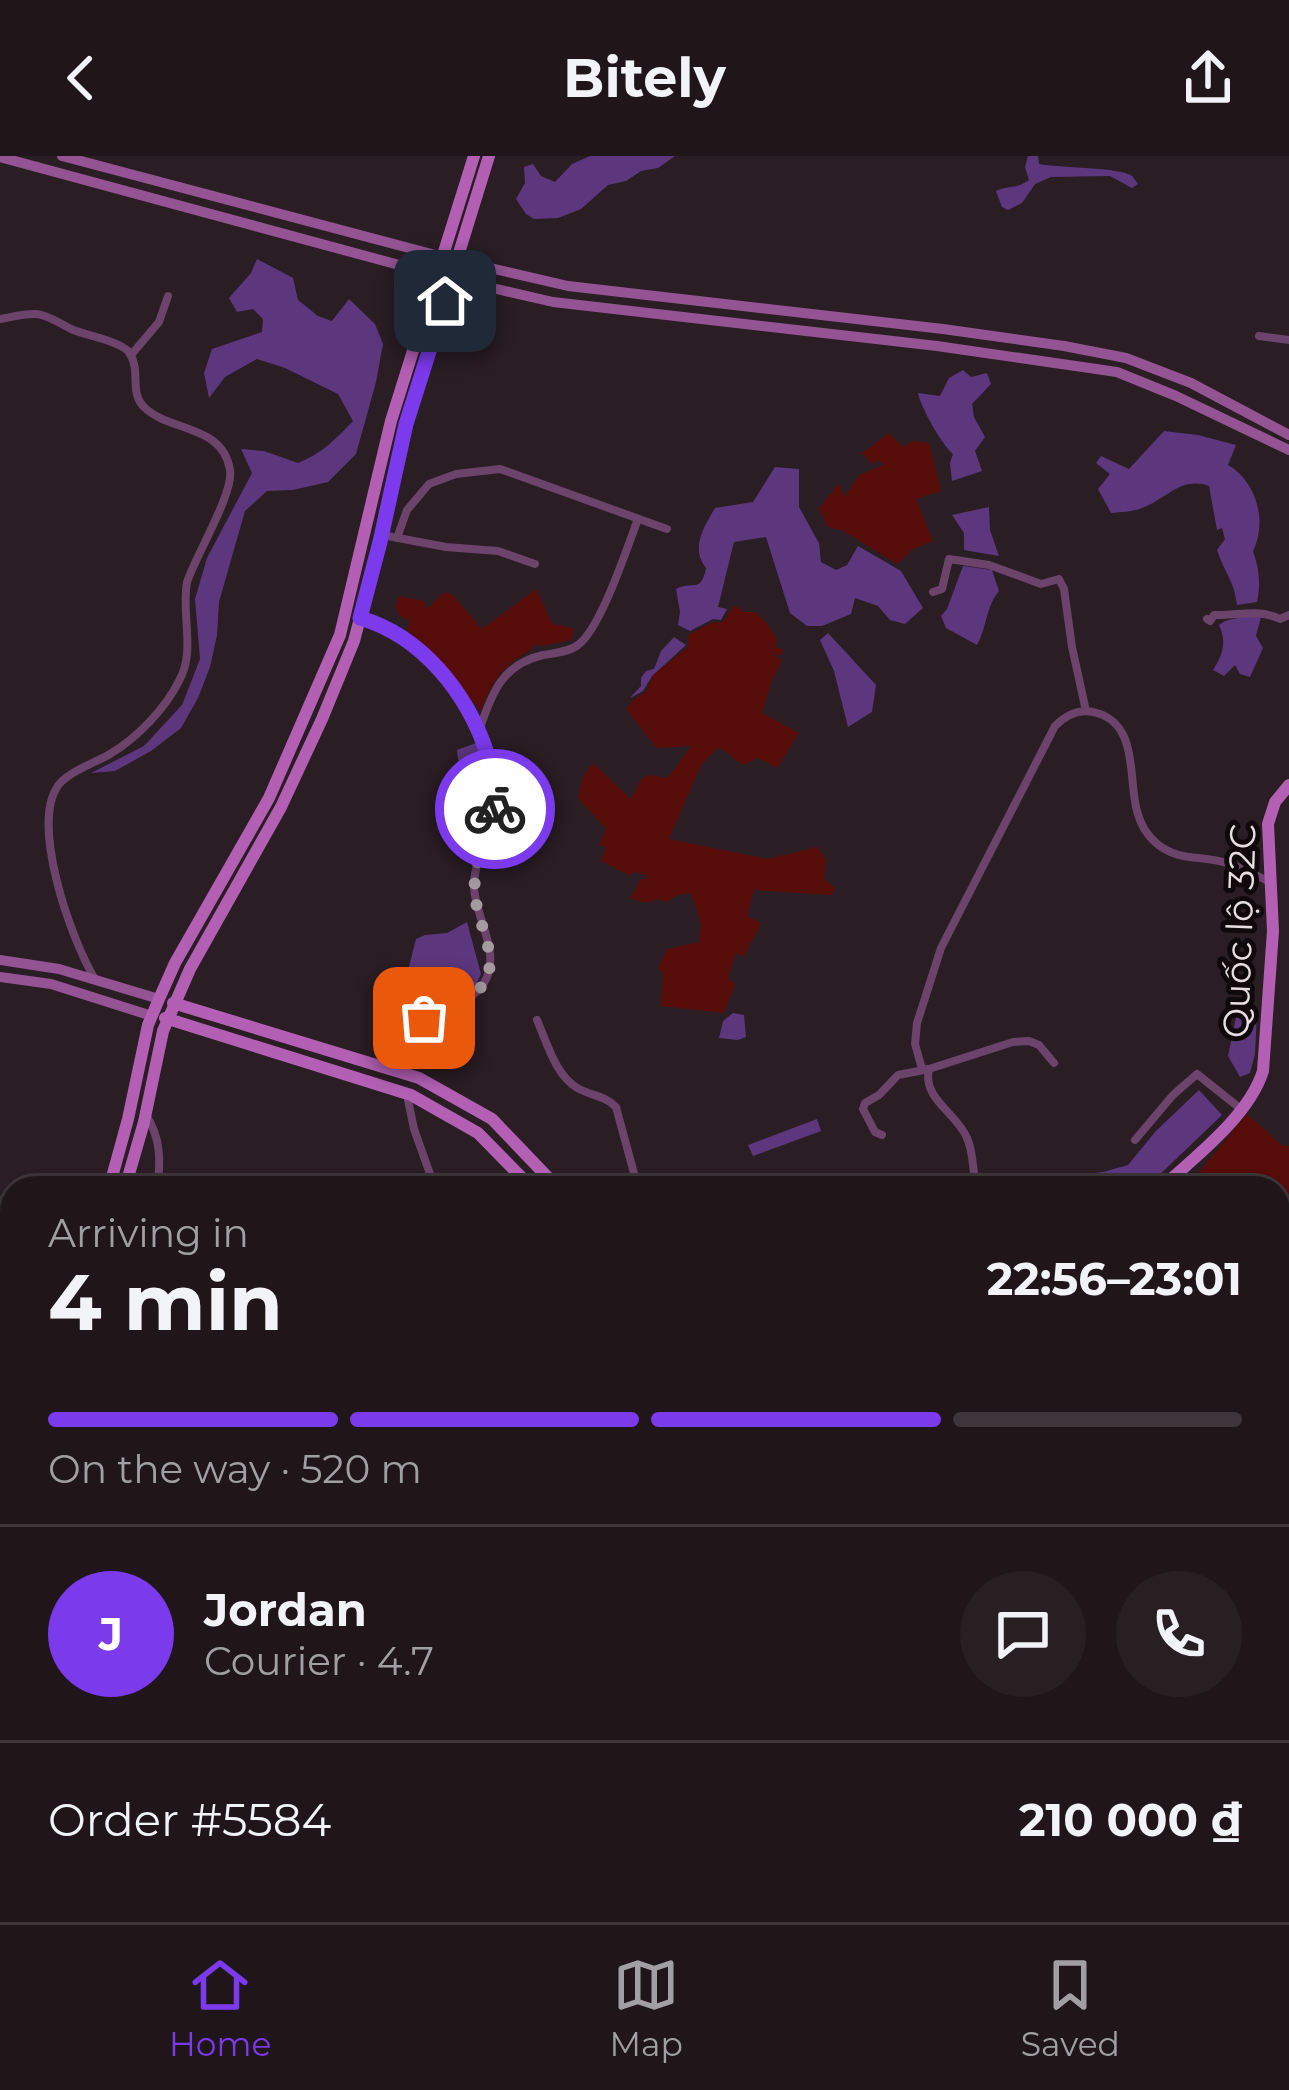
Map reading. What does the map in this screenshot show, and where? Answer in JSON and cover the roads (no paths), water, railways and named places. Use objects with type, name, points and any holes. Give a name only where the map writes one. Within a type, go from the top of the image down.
[{"type":"main road","points":[[62,156],[568,286],[943,329],[1126,358],[1191,383],[1289,435]]},
{"type":"main road","points":[[450,259],[473,156]]},
{"type":"main road","points":[[112,1176],[159,999],[268,798],[340,635],[391,422],[489,156]]},
{"type":"main road","points":[[0,157],[553,302],[1117,371],[1289,450]]},
{"type":"main road","points":[[128,1176],[168,1019],[190,969],[281,807],[354,641],[444,277]]},
{"type":"main road","points":[[938,346],[943,329]]},
{"type":"main road","name":"Quốc lộ 32C","points":[[1174,1176],[1241,1109],[1257,1088],[1265,1063],[1273,931],[1268,818],[1289,785]]},
{"type":"main road","points":[[0,960],[59,969],[419,1078],[493,1119],[547,1176]]},
{"type":"main road","points":[[0,976],[51,984],[407,1093],[478,1133],[520,1176]]},
{"type":"street","points":[[131,355],[159,322],[168,296]]},
{"type":"street","points":[[0,319],[30,314],[50,317],[123,347],[135,366],[141,405],[215,443],[227,459],[231,479],[187,582],[187,654],[180,681],[139,733],[113,753],[67,776],[50,800],[48,818],[59,887],[70,926],[96,980]]},
{"type":"street","points":[[1259,335],[1289,340]]},
{"type":"street","points":[[398,538],[407,510],[429,484],[456,474],[500,469],[667,529]]},
{"type":"street","points":[[479,729],[494,689],[507,672],[535,657],[574,648],[587,636],[638,519]]},
{"type":"street","points":[[382,535],[498,551],[535,564]]},
{"type":"street","points":[[933,592],[942,589],[949,560],[1001,568],[1041,584],[1059,579],[1086,711]]},
{"type":"street","points":[[1207,620],[1248,611],[1280,619],[1289,615]]},
{"type":"street","points":[[360,618],[403,636],[448,681],[479,729],[497,787],[475,877],[477,908],[490,953],[489,971],[475,994],[415,1026],[404,1043],[400,1072]]},
{"type":"street","points":[[929,1069],[922,1069],[916,1053],[917,1023],[940,948],[1055,726],[1071,714],[1104,715],[1120,729],[1131,764],[1137,812],[1158,845],[1181,857],[1226,862],[1270,881]]},
{"type":"street","points":[[537,1020],[567,1080],[616,1107],[635,1176]]},
{"type":"street","points":[[882,1135],[875,1132],[863,1109],[898,1075],[1020,1040],[1039,1046],[1054,1063]]},
{"type":"street","points":[[929,1069],[927,1081],[934,1096],[969,1142],[973,1176]]},
{"type":"street","points":[[1135,1140],[1172,1095],[1197,1074],[1241,1109]]},
{"type":"street","points":[[407,1093],[431,1176]]},
{"type":"street","points":[[855,1093],[865,1103]]},
{"type":"street","points":[[146,1113],[160,1149],[158,1176]]}]
